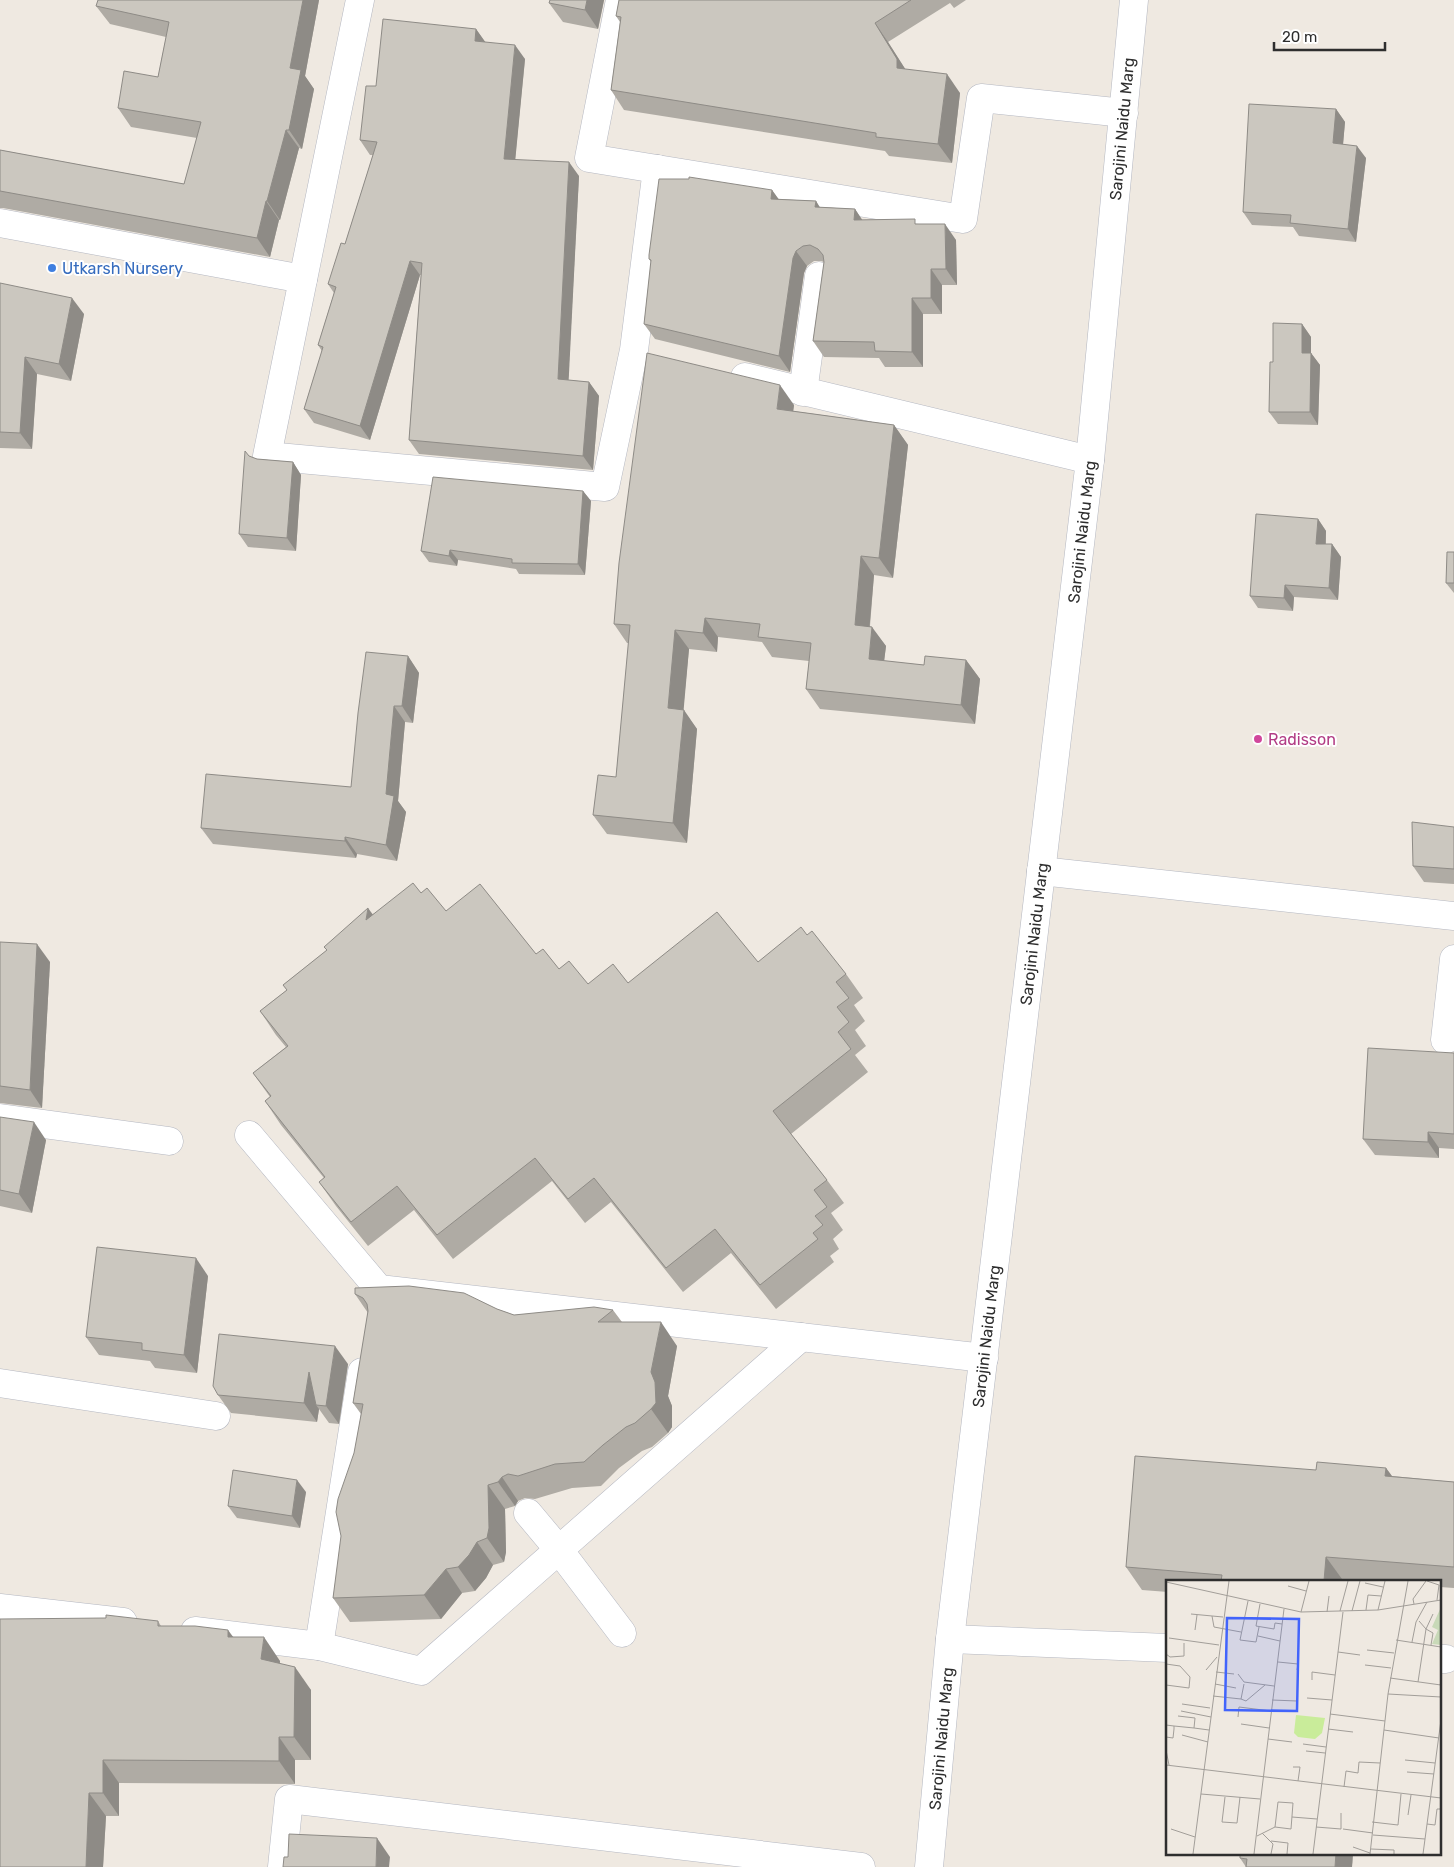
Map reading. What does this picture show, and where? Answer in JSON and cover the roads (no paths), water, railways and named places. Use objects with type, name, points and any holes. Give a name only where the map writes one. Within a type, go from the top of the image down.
[{"type":"street","points":[[360,0],[267,456],[605,487],[634,350],[658,169]]},
{"type":"street","points":[[620,0],[589,158],[963,219],[980,98],[1124,113]]},
{"type":"street","name":"Sarojini Naidu Marg","points":[[929,1867],[950,1639],[1090,460],[1134,0]]},
{"type":"street","points":[[0,223],[303,279]]},
{"type":"street","points":[[803,392],[819,276]]},
{"type":"street","points":[[634,350],[662,357]]},
{"type":"street","points":[[718,371],[1090,460]]},
{"type":"street","points":[[1041,871],[1454,916]]},
{"type":"street","points":[[1445,1040],[1454,959]]},
{"type":"street","points":[[0,1118],[169,1141]]},
{"type":"street","points":[[249,1135],[379,1289],[984,1358]]},
{"type":"street","points":[[174,1628],[319,1646],[421,1670],[801,1337]]},
{"type":"street","points":[[319,1646],[366,1352]]},
{"type":"street","points":[[0,1383],[216,1416]]},
{"type":"street","points":[[528,1513],[559,1550],[622,1633]]},
{"type":"street","points":[[0,1608],[145,1625]]},
{"type":"street","points":[[950,1639],[1166,1648]]},
{"type":"street","points":[[282,1867],[289,1799],[861,1867]]},
{"type":"place","name":"Utkarsh Nursery","points":[[52,268]]},
{"type":"place","name":"Radisson","points":[[1258,739]]}]
